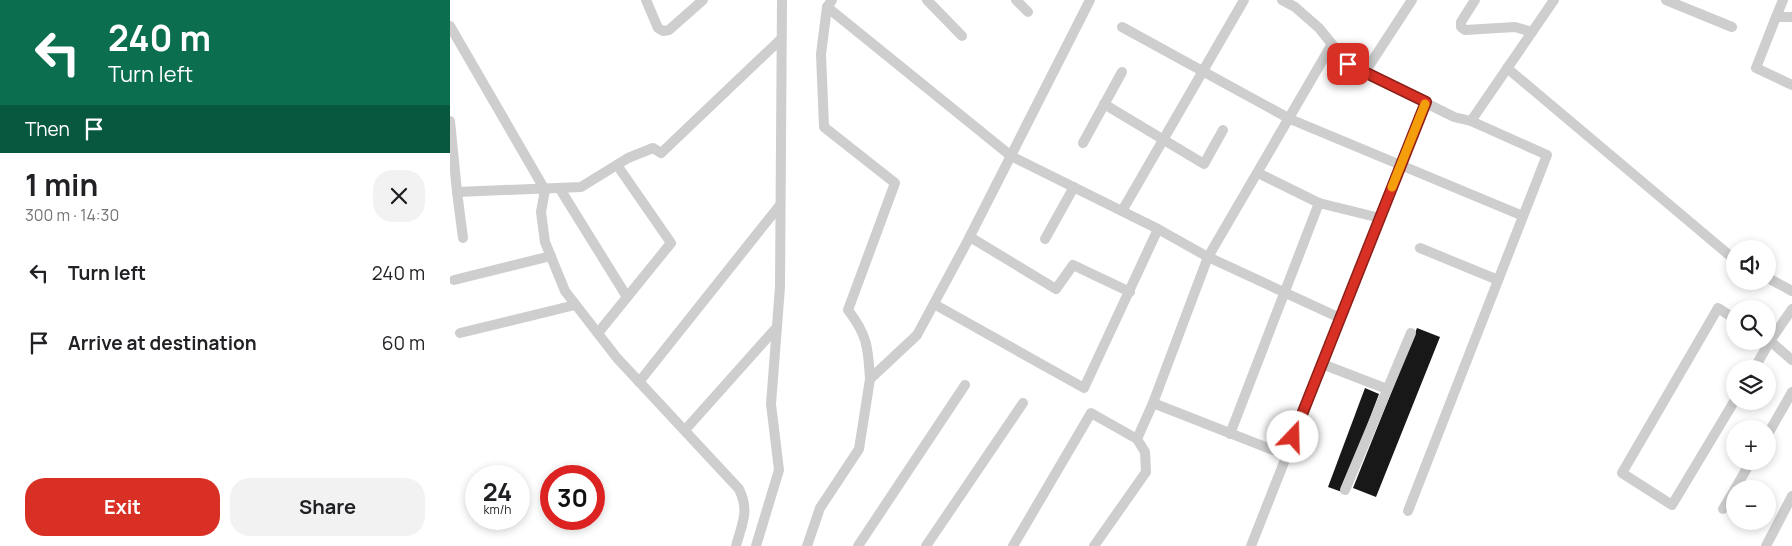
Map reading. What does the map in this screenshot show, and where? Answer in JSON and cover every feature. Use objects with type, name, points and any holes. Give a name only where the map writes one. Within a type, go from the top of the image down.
[{"type":"street","points":[[646,0],[658,28],[663,31],[669,30],[703,0]]},
{"type":"street","points":[[756,546],[779,470],[771,404],[780,287],[782,0]]},
{"type":"street","points":[[927,0],[962,36]]},
{"type":"street","points":[[1016,0],[1028,12]]},
{"type":"street","points":[[870,380],[918,335],[1090,0]]},
{"type":"street","points":[[1122,211],[1244,0]]},
{"type":"street","points":[[1282,0],[1298,4],[1348,64],[1454,117],[1471,121],[1547,155],[1408,512]]},
{"type":"street","points":[[1365,72],[1412,0]]},
{"type":"street","points":[[1476,0],[1461,22],[1461,27],[1465,30],[1515,27],[1532,32]]},
{"type":"street","points":[[1471,121],[1554,0]]},
{"type":"street","points":[[1666,0],[1732,27]]},
{"type":"street","points":[[1782,0],[1756,68],[1792,85]]},
{"type":"street","points":[[829,3],[1011,156],[1158,229],[1208,258],[1340,318]]},
{"type":"street","points":[[806,546],[820,508],[859,449],[870,380],[867,344],[860,325],[848,310],[895,183],[824,127],[821,54],[829,3]]},
{"type":"street","points":[[1776,17],[1792,17]]},
{"type":"street","points":[[450,26],[545,190],[541,212],[545,242],[565,292],[639,382],[739,490],[746,502],[744,519],[736,546]]},
{"type":"street","points":[[1122,27],[1290,119],[1523,216]]},
{"type":"street","points":[[457,192],[545,190],[581,187],[616,165],[652,148],[662,153],[781,39]]},
{"type":"street","points":[[1137,438],[1153,403],[1208,258],[1332,44]]},
{"type":"street","points":[[1507,68],[1726,252]]},
{"type":"street","points":[[1083,143],[1122,72]]},
{"type":"street","points":[[1251,546],[1426,102]]},
{"type":"street","points":[[1104,104],[1204,164],[1223,130]]},
{"type":"street","points":[[450,121],[463,238]]},
{"type":"street","points":[[598,333],[671,243],[616,165]]},
{"type":"street","points":[[1258,174],[1319,203],[1380,218]]},
{"type":"street","points":[[1045,239],[1074,187]]},
{"type":"street","points":[[560,189],[627,297]]},
{"type":"street","points":[[1230,434],[1319,203]]},
{"type":"street","points":[[639,382],[780,205]]},
{"type":"street","points":[[934,304],[1084,388],[1158,229]]},
{"type":"street","points":[[970,237],[1056,289],[1073,265],[1130,292]]},
{"type":"street","points":[[1420,248],[1498,280]]},
{"type":"street","points":[[454,280],[551,256]]},
{"type":"street","points":[[1776,282],[1792,291]]},
{"type":"street","points":[[460,333],[575,305]]},
{"type":"street","points":[[1726,313],[1718,308],[1622,473],[1672,505],[1729,410]]},
{"type":"street","points":[[1776,331],[1792,309]]},
{"type":"street","points":[[685,430],[777,327]]},
{"type":"street","points":[[1345,490],[1411,333]]},
{"type":"street","points":[[1776,346],[1792,360]]},
{"type":"street","points":[[1322,364],[1387,389]]},
{"type":"street","points":[[858,546],[965,385]]},
{"type":"street","points":[[1776,420],[1792,392]]},
{"type":"street","points":[[926,546],[1023,403]]},
{"type":"street","points":[[1153,403],[1286,455]]},
{"type":"street","points":[[1013,546],[1092,413],[1137,438],[1146,452],[1146,472],[1094,546]]},
{"type":"street","points":[[1766,546],[1792,496]]},
{"type":"street","points":[[1723,509],[1726,504]]},
{"type":"building","points":[[1417,328],[1440,337],[1376,497],[1353,488]]},
{"type":"building","points":[[1365,388],[1379,394],[1342,492],[1328,487]]},
{"type":"slow traffic","points":[[1392,187],[1425,104]]},
{"type":"route","points":[[1293,437],[1426,102],[1348,64]]}]
